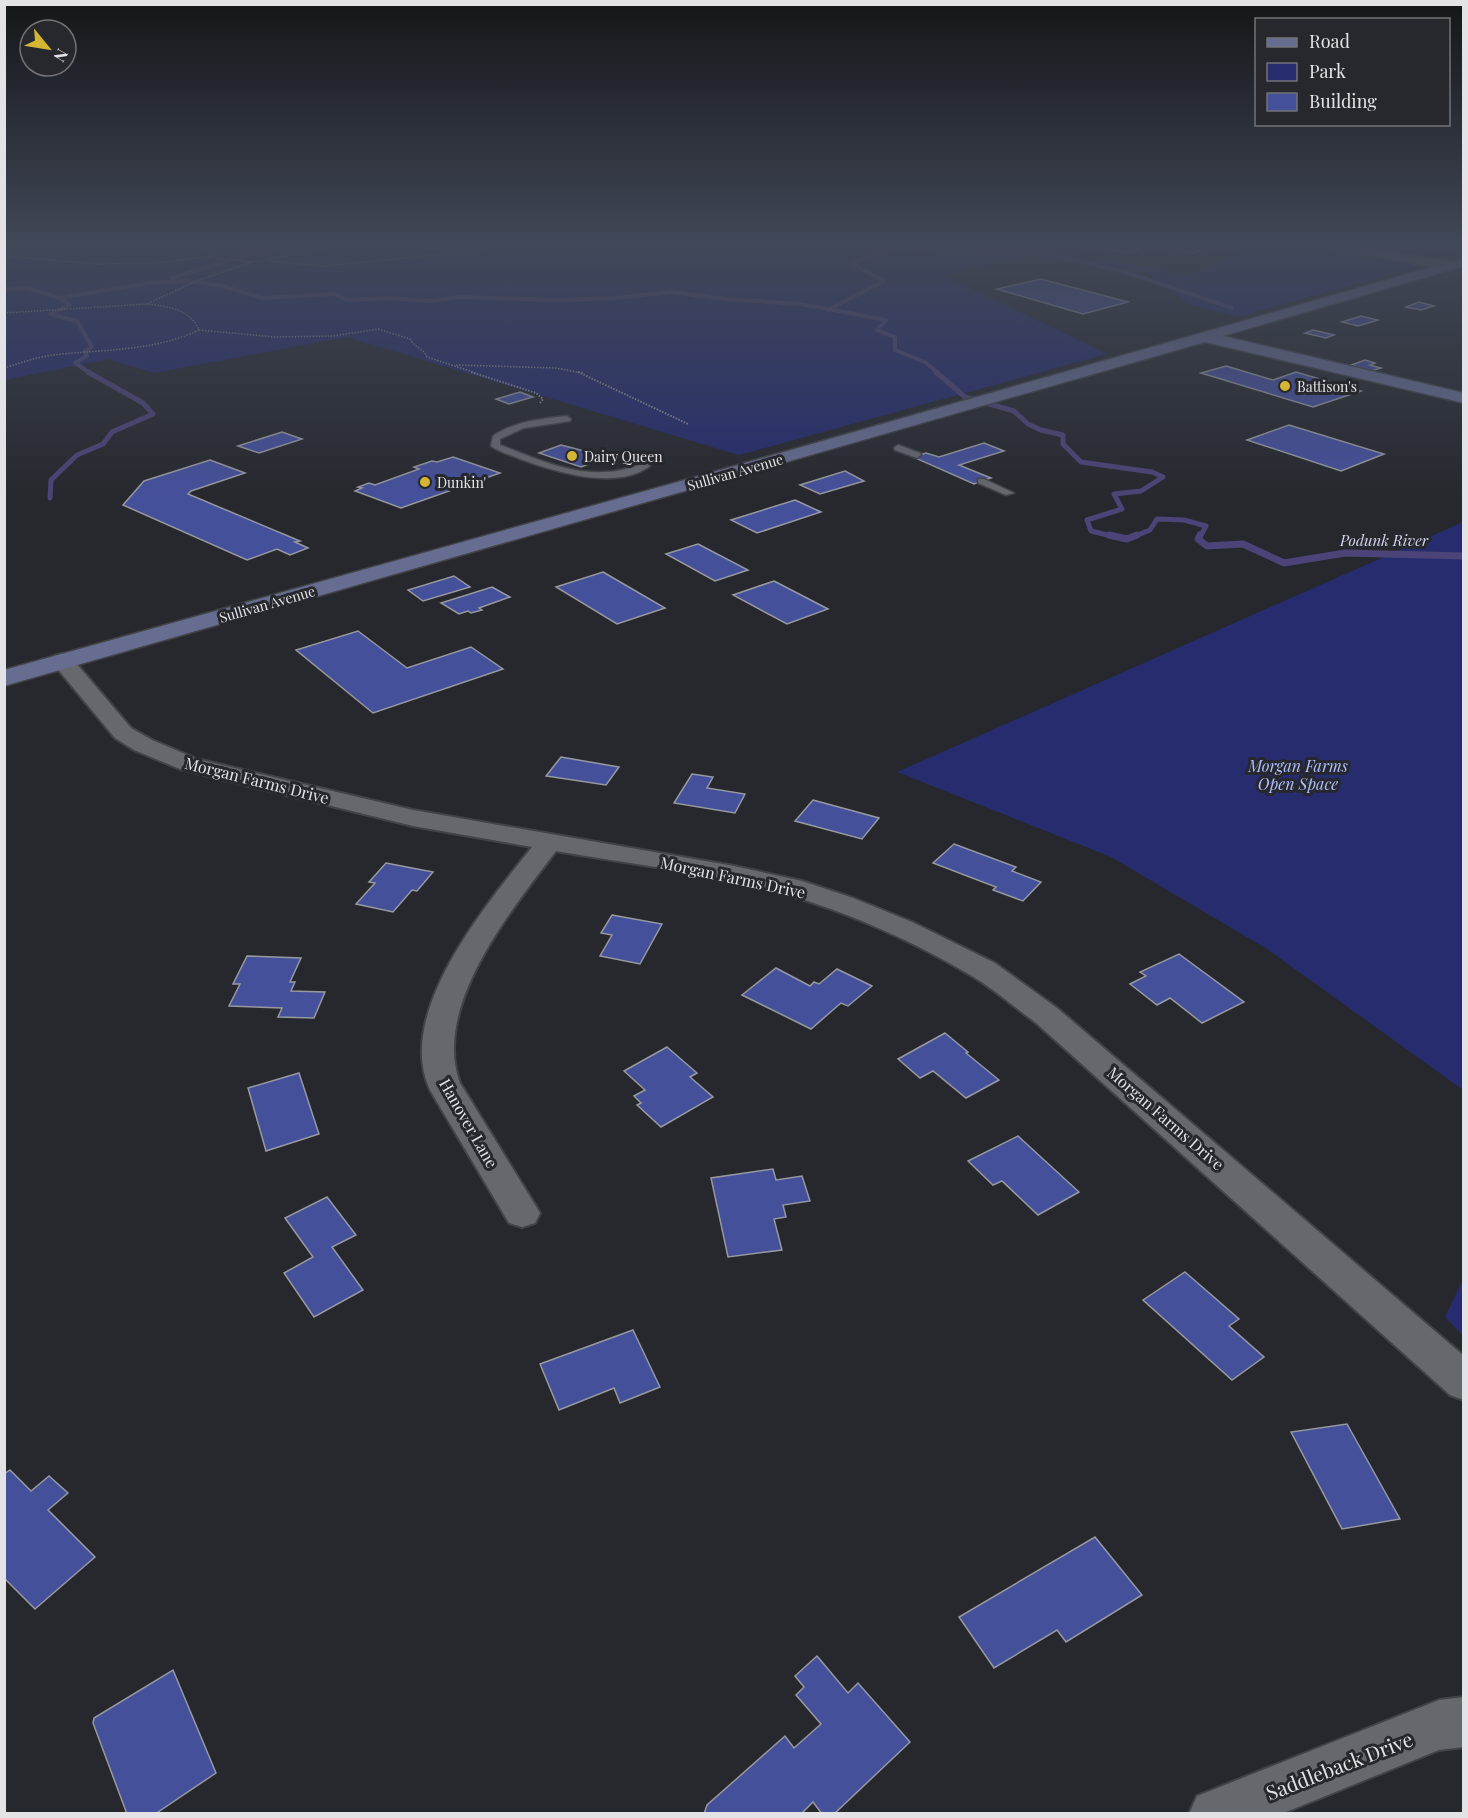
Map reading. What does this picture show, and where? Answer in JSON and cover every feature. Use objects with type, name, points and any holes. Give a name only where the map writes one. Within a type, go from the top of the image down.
[{"type":"main road","name":"Sullivan Avenue","points":[[4,678],[1229,330]]},
{"type":"main road","points":[[1204,337],[1464,398]]},
{"type":"street","name":"Morgan Farms Drive","points":[[62,661],[123,733],[143,745],[189,764],[413,818],[734,874],[792,887],[843,904],[902,928],[984,970],[1046,1015],[1128,1084],[1464,1383]]},
{"type":"street","name":"Hanover Lane","points":[[522,1213],[455,1103],[440,1072],[440,1032],[449,992],[465,958],[550,841]]},
{"type":"street","name":"Saddleback Drive","points":[[1215,1814],[1439,1725],[1464,1722]]},
{"type":"lane","points":[[567,418],[522,425],[504,431],[496,438],[495,446],[550,466],[588,476],[618,475],[646,466]]},
{"type":"lane","points":[[898,448],[917,455]]},
{"type":"lane","points":[[981,481],[1009,493]]},
{"type":"path","points":[[4,368],[43,357],[137,350],[182,340],[199,330],[275,337],[333,336],[373,330]]},
{"type":"path","points":[[381,330],[410,339],[412,344],[423,349],[427,357],[456,365],[481,364],[521,368],[551,366],[570,369],[596,378],[655,408],[666,417],[688,424]]},
{"type":"path","points":[[456,365],[462,370],[522,387],[541,396],[543,399],[536,409]]},
{"type":"green space","points":[[5,330],[1057,330],[1107,354],[739,455],[347,337],[154,373],[108,359],[5,380]]},
{"type":"green space","name":"Morgan Farms Open Space","points":[[1463,522],[1463,1090],[1267,949],[1111,857],[897,772]]},
{"type":"green space","points":[[1463,1279],[1464,1336],[1445,1317]]},
{"type":"building","points":[[1313,330],[1334,335],[1326,338],[1305,333]]},
{"type":"building","points":[[1365,360],[1375,363],[1370,365],[1381,368],[1371,371],[1351,365]]},
{"type":"building","points":[[1226,366],[1273,380],[1296,372],[1361,391],[1313,407],[1201,373]]},
{"type":"building","points":[[520,392],[533,397],[509,404],[496,399]]},
{"type":"building","points":[[1289,425],[1384,454],[1341,471],[1247,440]]},
{"type":"building","points":[[282,432],[302,439],[259,453],[238,446]]},
{"type":"building","points":[[984,443],[1004,451],[959,465],[991,478],[974,484],[913,457],[926,453],[939,457]]},
{"type":"building","name":"Dairy Queen","points":[[561,445],[592,453],[588,454],[602,459],[581,467],[539,453]]},
{"type":"building","points":[[453,457],[500,473],[401,508],[355,491],[362,488],[358,487],[369,483],[375,485],[419,469],[414,467]]},
{"type":"building","points":[[210,460],[245,473],[188,494],[300,541],[295,542],[308,548],[290,555],[277,549],[247,560],[123,505],[144,481]]},
{"type":"building","points":[[845,471],[864,481],[820,494],[800,485]]},
{"type":"building","points":[[795,500],[821,512],[757,533],[731,520]]},
{"type":"building","points":[[698,544],[748,570],[715,581],[666,554]]},
{"type":"building","points":[[603,572],[665,608],[617,624],[556,587]]},
{"type":"building","points":[[454,576],[470,587],[423,601],[408,590]]},
{"type":"building","points":[[774,581],[828,609],[787,624],[733,595]]},
{"type":"building","points":[[492,587],[510,597],[471,613],[468,611],[459,614],[441,603]]},
{"type":"building","points":[[358,631],[407,668],[471,647],[503,669],[373,713],[296,650]]},
{"type":"building","points":[[561,757],[619,767],[606,785],[546,776]]},
{"type":"building","points":[[692,774],[713,777],[707,788],[745,794],[735,813],[674,803]]},
{"type":"building","points":[[813,800],[879,818],[862,839],[795,821]]},
{"type":"building","points":[[954,844],[1016,867],[1012,871],[1041,882],[1023,901],[993,890],[996,887],[933,863]]},
{"type":"building","points":[[386,863],[433,872],[417,891],[412,890],[393,912],[356,904],[375,883],[369,882]]},
{"type":"building","points":[[612,915],[662,924],[640,964],[600,956],[612,935],[601,933]]},
{"type":"building","points":[[1179,954],[1244,1002],[1202,1023],[1170,998],[1157,1005],[1130,984],[1146,976],[1140,972]]},
{"type":"building","points":[[247,956],[301,958],[290,982],[295,982],[291,991],[325,992],[314,1018],[278,1017],[282,1008],[229,1006],[240,984],[233,984]]},
{"type":"building","points":[[776,968],[810,986],[814,982],[819,984],[837,969],[872,986],[848,1006],[841,1003],[811,1029],[742,995]]},
{"type":"building","points":[[945,1033],[999,1080],[966,1098],[933,1071],[920,1078],[898,1059]]},
{"type":"building","points":[[667,1047],[697,1073],[690,1077],[713,1097],[661,1127],[637,1105],[641,1103],[634,1096],[645,1090],[624,1071]]},
{"type":"building","points":[[299,1073],[319,1134],[266,1151],[248,1088]]},
{"type":"building","points":[[1018,1136],[1079,1192],[1038,1215],[1002,1181],[993,1185],[968,1161]]},
{"type":"building","points":[[773,1169],[776,1180],[802,1176],[810,1201],[783,1205],[786,1217],[774,1219],[782,1250],[728,1257],[711,1178]]},
{"type":"building","points":[[327,1197],[356,1235],[332,1247],[363,1290],[314,1317],[284,1273],[313,1257],[285,1218]]},
{"type":"building","points":[[1185,1272],[1239,1319],[1229,1326],[1264,1357],[1232,1380],[1143,1300]]},
{"type":"building","points":[[633,1330],[660,1387],[620,1403],[614,1388],[559,1410],[540,1364]]},
{"type":"building","points":[[1347,1424],[1400,1519],[1342,1529],[1291,1432]]},
{"type":"building","points":[[10,1470],[31,1491],[49,1476],[68,1493],[48,1510],[95,1557],[35,1609],[4,1578],[4,1474]]},
{"type":"building","points":[[1095,1537],[1142,1595],[1066,1642],[1057,1630],[994,1668],[959,1617]]},
{"type":"building","points":[[817,1656],[848,1693],[858,1683],[910,1742],[834,1814],[822,1814],[813,1802],[801,1814],[704,1814],[707,1805],[785,1736],[794,1748],[821,1724],[796,1695],[804,1687],[795,1676]]},
{"type":"building","points":[[173,1670],[216,1773],[155,1814],[127,1814],[93,1723],[94,1718]]},
{"type":"waterway","points":[[82,330],[92,347],[85,351],[87,356],[75,363],[90,373]]},
{"type":"waterway","name":"Podunk River","points":[[877,330],[895,337],[895,350],[925,362],[938,373]]},
{"type":"waterway","points":[[50,498],[51,480],[77,455],[103,444],[112,432],[153,414],[143,403],[88,372]]},
{"type":"waterway","name":"Podunk River","points":[[936,372],[965,397],[1014,411],[1028,424],[1041,430],[1063,435],[1063,444],[1081,462],[1152,472],[1163,477],[1141,491],[1114,494],[1122,509],[1087,520],[1091,531],[1116,537]]},
{"type":"waterway","name":"Podunk River","points":[[1133,537],[1150,530],[1157,519],[1184,520],[1206,526],[1200,537]]},
{"type":"waterway","name":"Podunk River","points":[[1109,535],[1127,539],[1137,535]]},
{"type":"waterway","name":"Podunk River","points":[[1200,535],[1198,539],[1207,546],[1243,544],[1284,563],[1345,553],[1464,556]]},
{"type":"place","name":"Battison's","points":[[1285,386]]},
{"type":"place","name":"Dairy Queen","points":[[572,456]]},
{"type":"place","name":"Dunkin'","points":[[425,482]]}]
